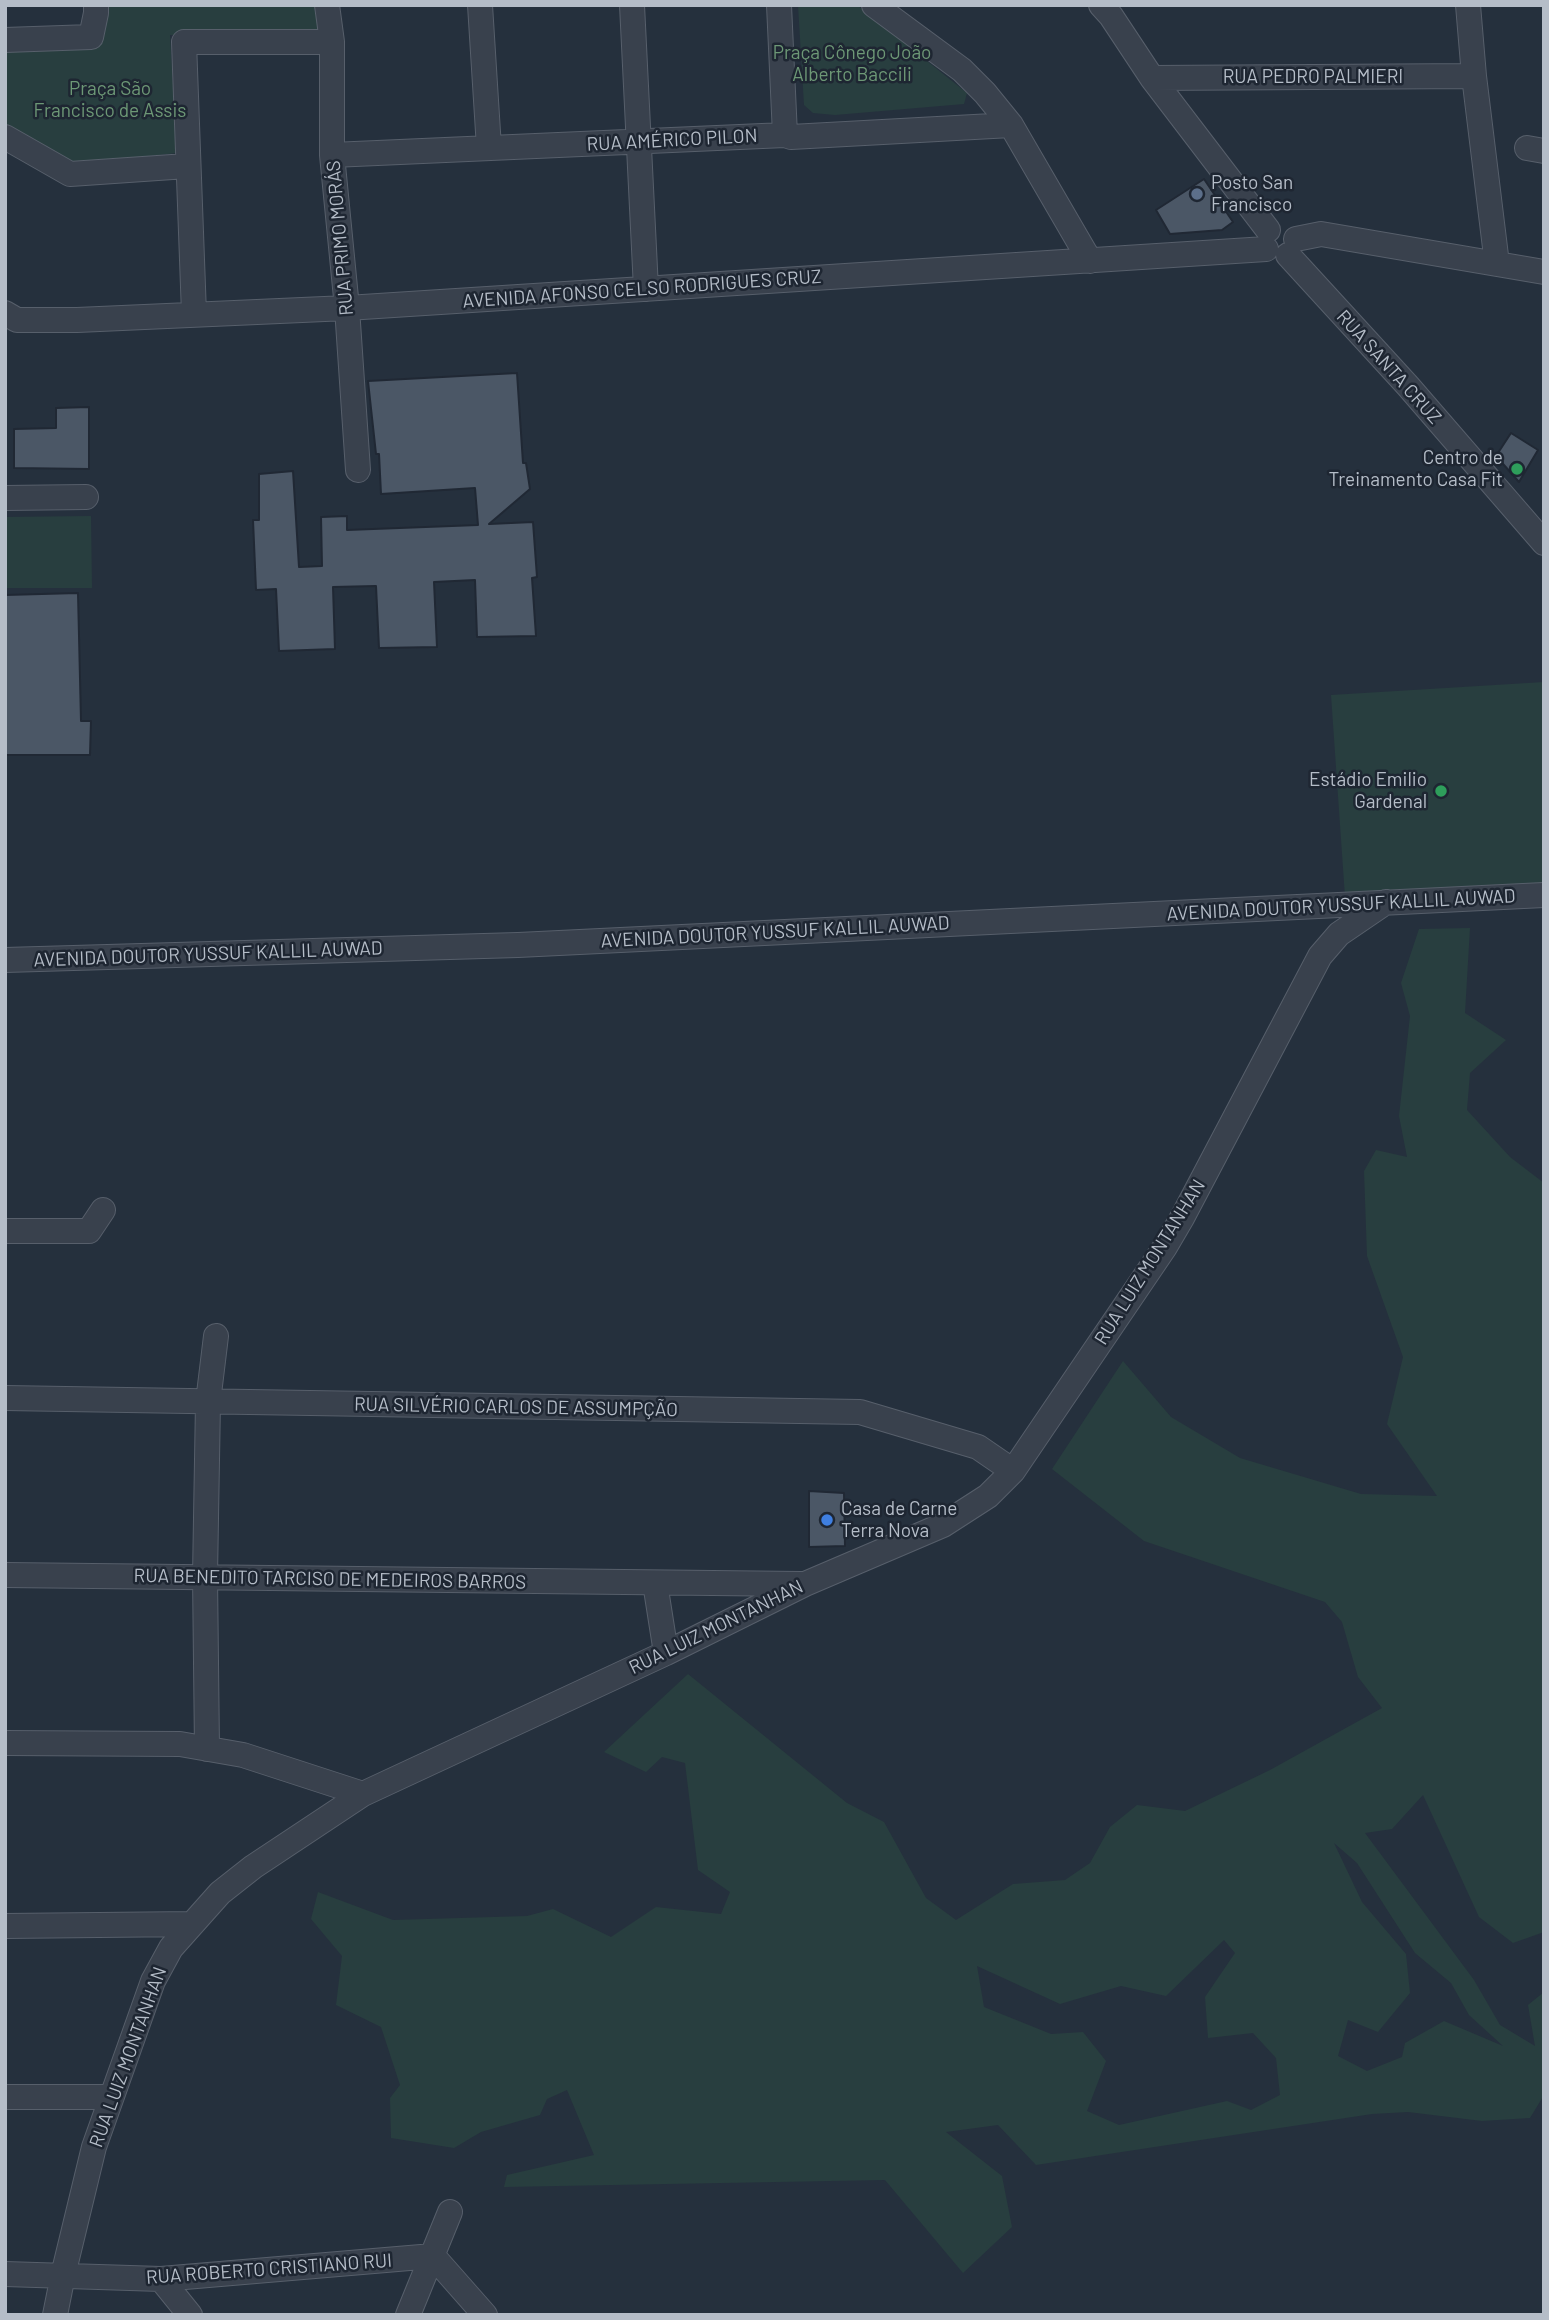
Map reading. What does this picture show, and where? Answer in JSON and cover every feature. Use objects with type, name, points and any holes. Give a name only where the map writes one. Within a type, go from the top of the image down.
[{"type":"street","points":[[5,40],[91,37],[96,5]]},
{"type":"street","name":"RUA PRIMO MORÁS","points":[[327,5],[332,42],[332,155],[347,308],[358,470]]},
{"type":"street","points":[[480,5],[489,148]]},
{"type":"street","points":[[632,5],[646,289]]},
{"type":"street","points":[[779,5],[785,135]]},
{"type":"street","points":[[874,5],[962,70],[985,93],[1011,125],[1090,261]]},
{"type":"street","name":"RUA SANTA CRUZ","points":[[1101,5],[1152,78],[1280,243],[1544,543]]},
{"type":"street","points":[[1468,5],[1497,264]]},
{"type":"street","points":[[194,314],[184,42],[332,42]]},
{"type":"street","name":"RUA PEDRO PALMIERI","points":[[1152,78],[1474,76]]},
{"type":"street","name":"RUA AMÉRICO PILON","points":[[332,155],[785,135],[791,137],[1011,125]]},
{"type":"street","points":[[5,136],[70,174],[187,166]]},
{"type":"street","name":"AVENIDA AFONSO CELSO RODRIGUES CRUZ","points":[[9,321],[347,308],[1090,261],[1280,243],[1321,234],[1544,272]]},
{"type":"street","points":[[5,498],[86,497]]},
{"type":"street","name":"AVENIDA DOUTOR YUSSUF KALLIL AUWAD","points":[[5,960],[518,945],[1544,895]]},
{"type":"street","name":"RUA LUIZ MONTANHAN","points":[[55,2315],[94,2147],[153,1981],[171,1948],[220,1893],[253,1867],[363,1794],[666,1653],[805,1584],[943,1525],[988,1496],[1013,1471],[1182,1218],[1320,956],[1339,934],[1386,902]]},
{"type":"street","points":[[5,1231],[89,1231],[103,1210]]},
{"type":"street","points":[[207,1749],[205,1576],[208,1402],[216,1336]]},
{"type":"street","name":"RUA SILVÉRIO CARLOS DE ASSUMPÇÃO","points":[[5,1398],[860,1412],[978,1447],[1013,1471]]},
{"type":"street","name":"RUA BENEDITO TARCISO DE MEDEIROS BARROS","points":[[5,1575],[805,1584]]},
{"type":"street","points":[[655,1583],[666,1653]]},
{"type":"street","points":[[5,1743],[180,1744],[243,1755],[363,1794]]},
{"type":"street","points":[[5,1926],[192,1924]]},
{"type":"street","points":[[5,2097],[111,2098]]},
{"type":"street","points":[[408,2315],[450,2212]]},
{"type":"street","points":[[433,2256],[485,2315]]},
{"type":"street","name":"RUA ROBERTO CRISTIANO RUI","points":[[5,2274],[161,2279],[433,2256]]},
{"type":"street","points":[[161,2279],[190,2315]]},
{"type":"green space","name":"Praça São Francisco de Assis","points":[[103,5],[325,5],[327,35],[170,35],[177,153],[74,164],[5,124],[5,46],[58,46]]},
{"type":"green space","name":"Praça Cônego João Alberto Baccili","points":[[798,5],[857,5],[967,93],[964,104],[835,115],[813,113],[804,105]]},
{"type":"green space","points":[[91,516],[92,588],[5,588],[5,517]]},
{"type":"green space","name":"Estádio Emilio Gardenal","points":[[1544,682],[1544,886],[1345,897],[1331,695]]},
{"type":"green space","points":[[1470,928],[1465,1013],[1506,1040],[1470,1073],[1467,1110],[1510,1157],[1544,1183],[1544,1932],[1513,1943],[1479,1917],[1423,1795],[1392,1829],[1365,1833],[1474,1980],[1500,2025],[1535,2046],[1528,2005],[1544,1992],[1544,2095],[1530,2118],[1482,2121],[1408,2112],[1372,2114],[1036,2165],[998,2125],[946,2132],[1002,2176],[1012,2227],[963,2273],[885,2180],[504,2187],[507,2175],[594,2155],[567,2090],[547,2099],[540,2115],[481,2132],[454,2148],[391,2138],[390,2098],[400,2085],[381,2027],[336,2005],[342,1956],[311,1919],[318,1892],[393,1920],[527,1916],[553,1909],[611,1937],[656,1907],[721,1914],[730,1892],[698,1870],[685,1763],[662,1757],[646,1772],[604,1752],[688,1674],[847,1803],[884,1822],[926,1898],[956,1920],[1013,1884],[1065,1880],[1090,1863],[1110,1827],[1137,1805],[1185,1811],[1270,1770],[1382,1708],[1358,1677],[1342,1622],[1325,1602],[1144,1541],[1052,1469],[1123,1361],[1171,1417],[1240,1458],[1361,1494],[1437,1496],[1387,1424],[1403,1357],[1367,1256],[1364,1171],[1376,1150],[1407,1157],[1399,1116],[1410,1016],[1401,983],[1419,929]],"holes":[[[1334,1843],[1357,1863],[1415,1953],[1451,1983],[1469,2015],[1503,2046],[1444,2021],[1405,2043],[1402,2057],[1367,2071],[1338,2056],[1348,2020],[1378,2032],[1410,1993],[1406,1954],[1362,1902]],[[1224,1940],[1235,1953],[1205,1997],[1208,2038],[1253,2033],[1276,2058],[1280,2095],[1251,2110],[1227,2101],[1119,2125],[1087,2111],[1106,2061],[1083,2032],[1051,2034],[984,2007],[977,1966],[1060,2004],[1121,1986],[1166,1996]]]},
{"type":"building","name":"Posto San Francisco","points":[[1204,179],[1233,222],[1222,230],[1170,234],[1156,210]]},
{"type":"building","points":[[517,373],[523,463],[526,463],[530,489],[489,524],[533,522],[537,577],[532,578],[536,636],[477,637],[475,580],[434,582],[437,647],[379,648],[376,586],[333,587],[335,649],[279,651],[276,589],[256,590],[253,520],[259,520],[259,474],[293,471],[299,567],[322,566],[321,517],[347,516],[347,530],[478,525],[475,488],[381,494],[379,454],[376,454],[368,381]]},
{"type":"building","points":[[89,407],[89,469],[14,468],[14,429],[56,428],[56,408]]},
{"type":"building","name":"Centro de Treinamento Casa Fit","points":[[1511,433],[1538,450],[1519,482],[1496,456]]},
{"type":"building","points":[[78,593],[81,721],[91,721],[90,755],[5,755],[5,595]]},
{"type":"building","name":"Casa de Carne Terra Nova","points":[[809,1491],[844,1493],[845,1546],[809,1547]]},
{"type":"place","name":"Posto San Francisco","points":[[1197,194]]},
{"type":"place","name":"Centro de Treinamento Casa Fit","points":[[1517,469]]},
{"type":"place","name":"Estádio Emilio Gardenal","points":[[1441,791]]},
{"type":"place","name":"Casa de Carne Terra Nova","points":[[827,1520]]}]
